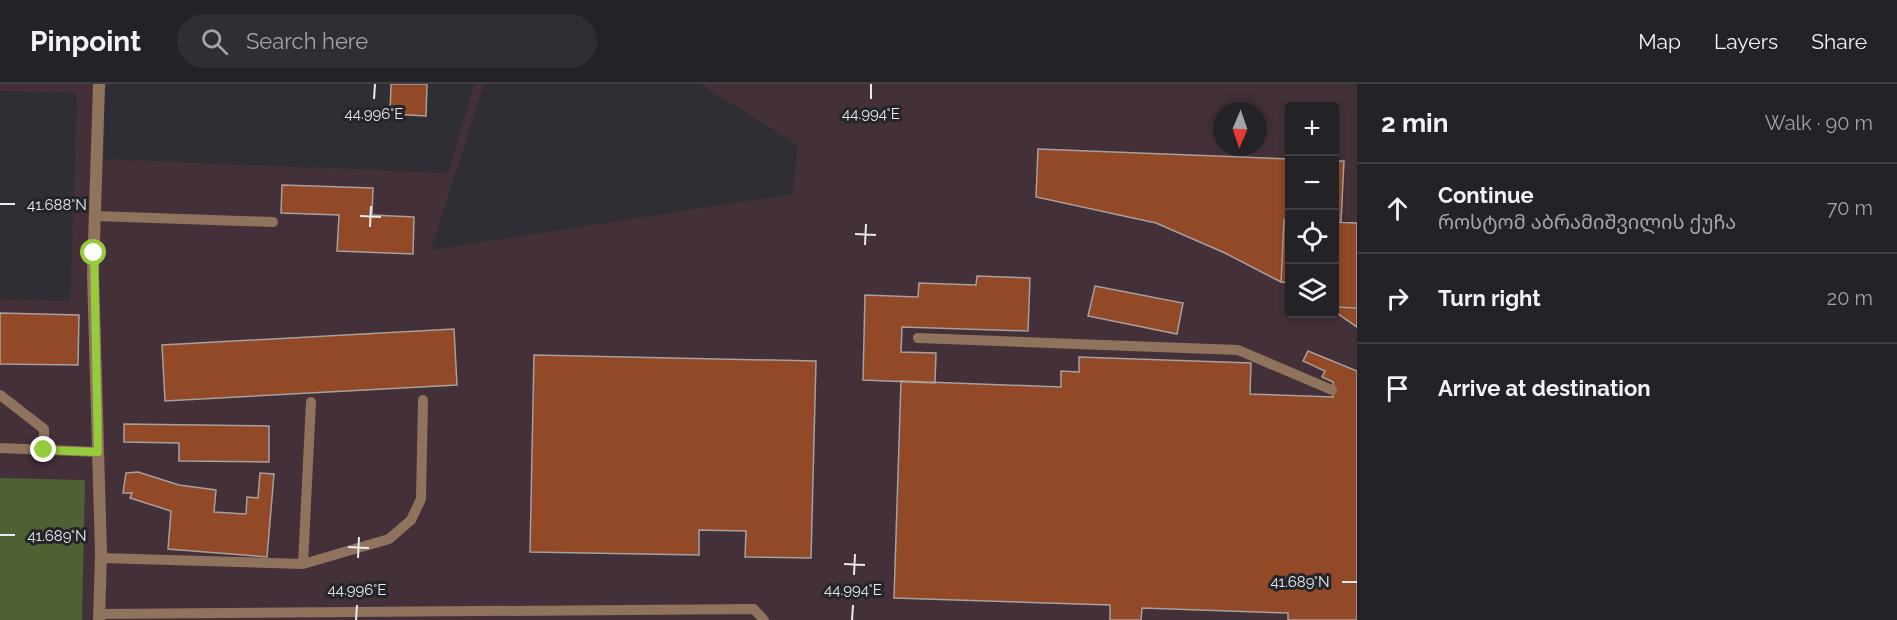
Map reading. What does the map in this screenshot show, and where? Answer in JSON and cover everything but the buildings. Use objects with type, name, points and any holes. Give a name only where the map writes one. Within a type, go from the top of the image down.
[{"type":"street","points":[[99,84],[93,274],[100,558],[99,617]]},
{"type":"lane","points":[[95,216],[273,222]]},
{"type":"lane","points":[[918,338],[1238,350],[1332,390]]},
{"type":"lane","points":[[0,395],[44,429],[44,450]]},
{"type":"lane","points":[[100,558],[303,564],[389,539],[411,520],[421,499],[423,400]]},
{"type":"lane","points":[[303,564],[310,402]]},
{"type":"lane","points":[[0,448],[98,452]]},
{"type":"lane","points":[[99,617],[342,616],[754,609],[764,620]]},
{"type":"shaded area","points":[[0,84],[108,84],[105,91],[104,159],[448,173],[474,84],[484,84],[431,250],[792,194],[798,145],[700,84],[1357,84],[1357,620],[0,620],[0,299],[70,301],[77,93],[0,91]]},
{"type":"green space","points":[[0,478],[85,480],[82,620],[0,620]]},
{"type":"route","points":[[44,450],[98,452],[94,253]]}]
